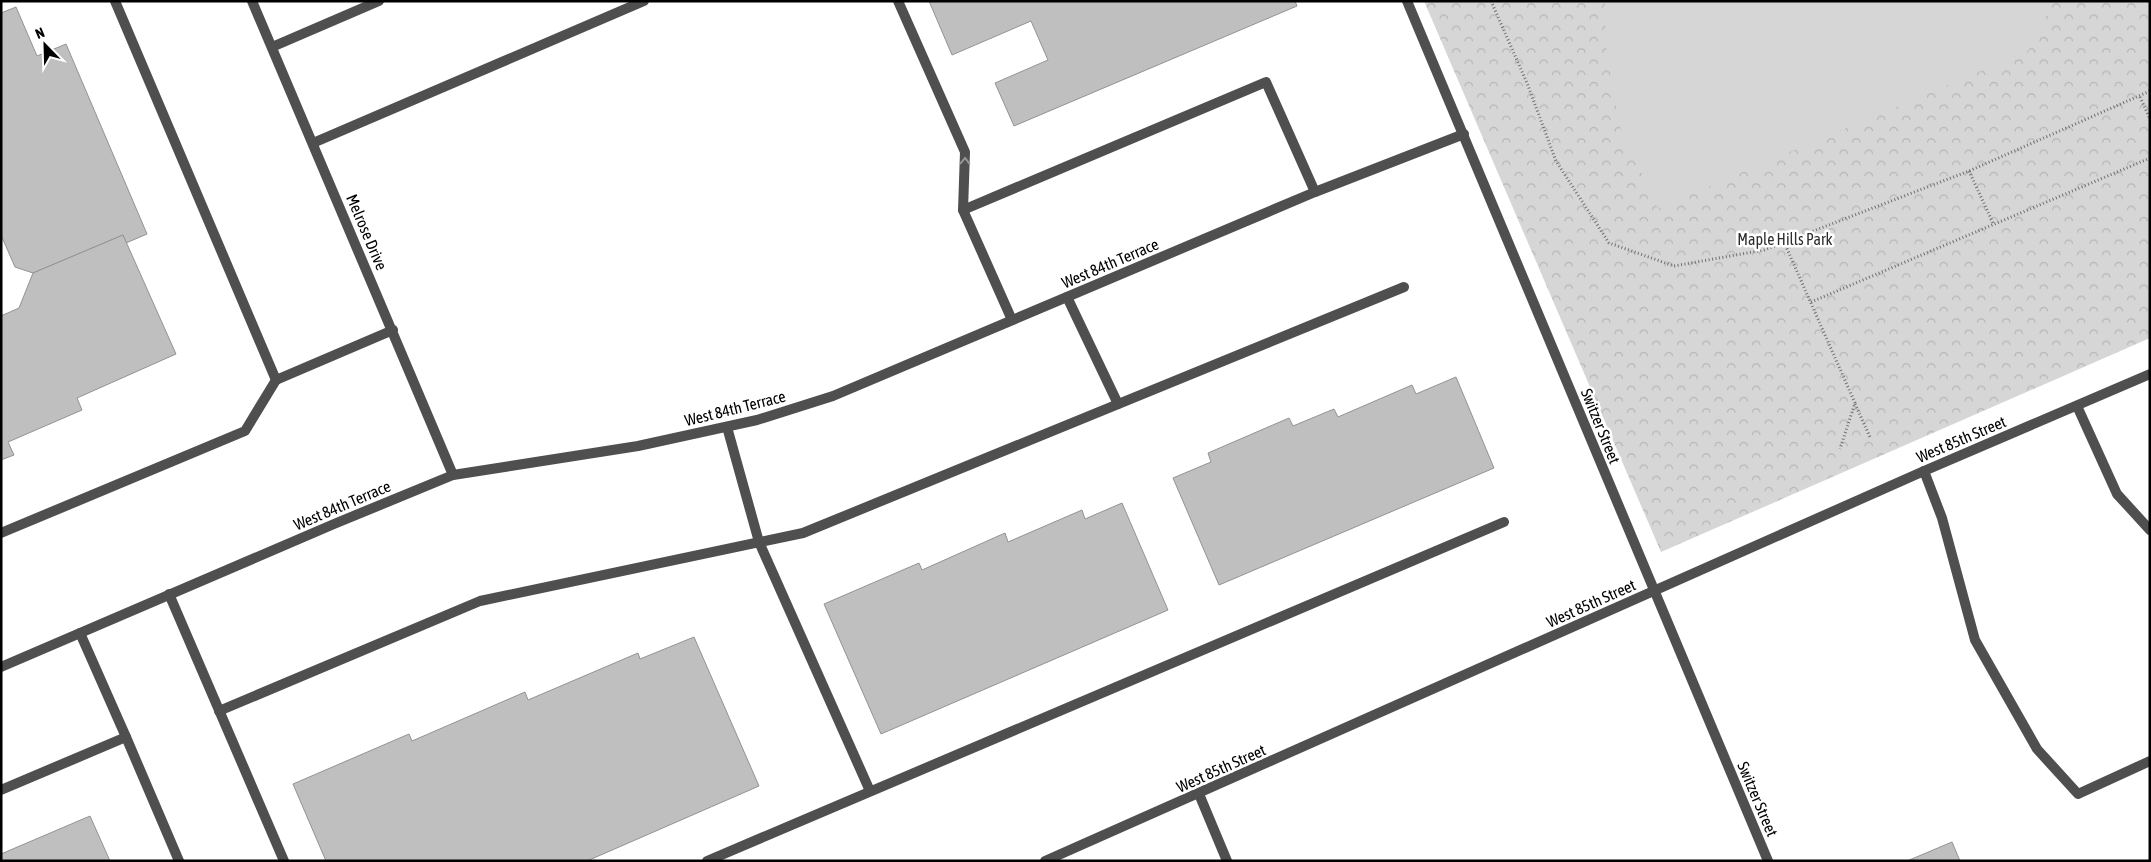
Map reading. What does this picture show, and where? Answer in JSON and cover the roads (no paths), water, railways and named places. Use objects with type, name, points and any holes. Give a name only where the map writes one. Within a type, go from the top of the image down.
[{"type":"street","points":[[115,1],[276,380]]},
{"type":"street","name":"Melrose Drive","points":[[252,1],[453,475]]},
{"type":"street","points":[[272,47],[379,1]]},
{"type":"street","points":[[313,143],[644,1]]},
{"type":"street","points":[[898,1],[965,152],[963,210],[1012,320]]},
{"type":"street","name":"Switzer Street","points":[[1407,1],[1464,134],[1653,592],[1768,861]]},
{"type":"street","points":[[963,210],[1266,82],[1315,192]]},
{"type":"street","name":"West 84th Terrace","points":[[1,667],[169,594],[453,475],[638,446],[757,420],[833,396],[1315,192],[1464,134]]},
{"type":"street","points":[[220,711],[480,601],[803,533],[1404,287]]},
{"type":"street","points":[[1067,297],[1118,404]]},
{"type":"street","points":[[1,533],[245,431],[276,380],[393,330]]},
{"type":"street","name":"West 85th Street","points":[[1045,861],[1924,471],[2150,374]]},
{"type":"street","points":[[2078,406],[2117,494],[2150,530]]},
{"type":"street","points":[[727,427],[759,542],[870,791]]},
{"type":"street","points":[[1924,471],[1942,518],[1976,640],[2037,749],[2078,794],[2150,760]]},
{"type":"street","points":[[707,861],[1504,522]]},
{"type":"street","points":[[169,594],[284,861]]},
{"type":"street","points":[[80,632],[179,861]]},
{"type":"street","points":[[1,790],[126,737]]},
{"type":"street","points":[[1199,794],[1227,861]]},
{"type":"park label","name":"Maple Hills Park","points":[[1785,239]]}]
